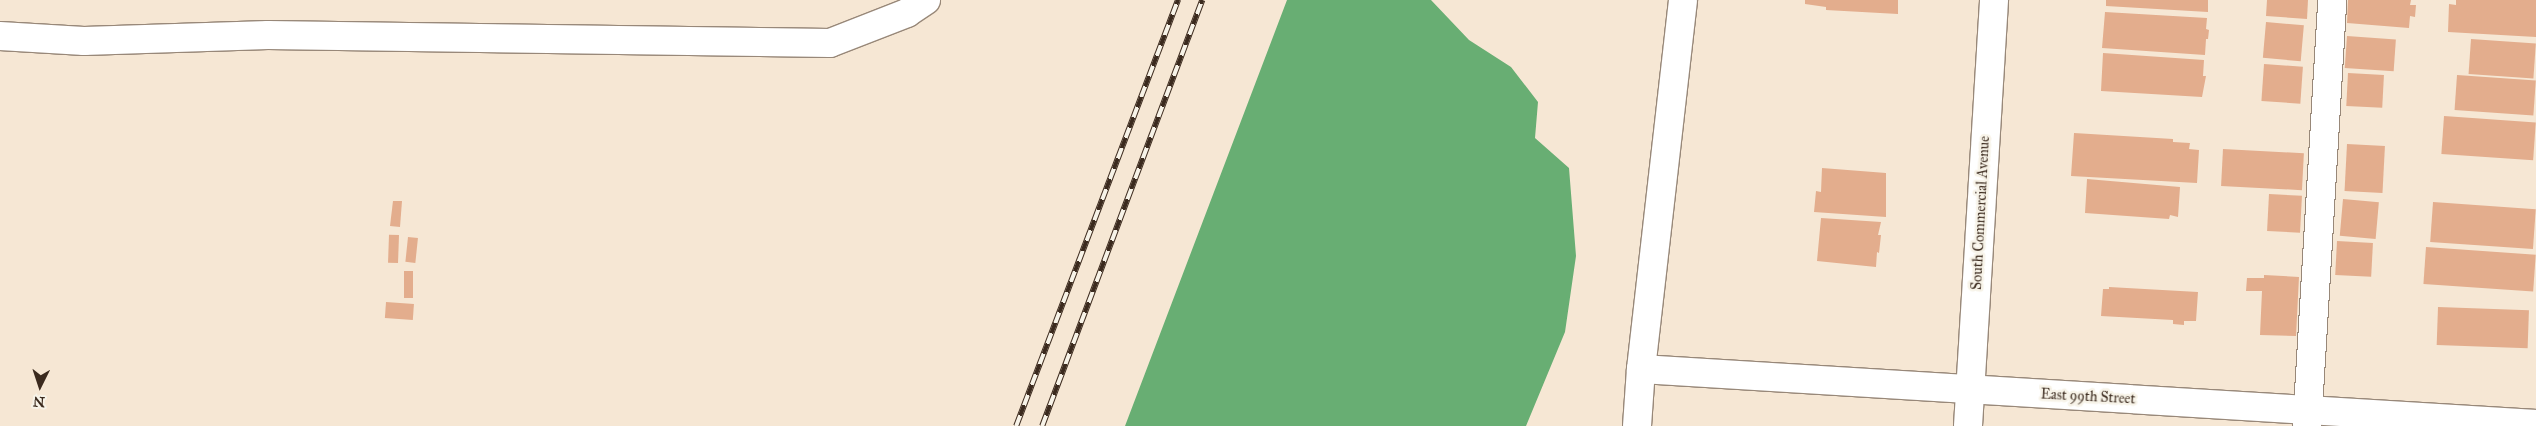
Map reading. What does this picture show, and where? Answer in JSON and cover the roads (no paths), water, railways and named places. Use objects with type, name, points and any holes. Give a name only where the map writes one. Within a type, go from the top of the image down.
[{"type":"street","points":[[0,36],[84,41],[268,35],[830,43],[907,13],[926,0]]},
{"type":"street","points":[[1638,426],[1641,370],[1683,0]]},
{"type":"street","name":"South Commercial Avenue","points":[[1968,426],[1994,0]]},
{"type":"street","points":[[2308,418],[2332,0]]},
{"type":"street","name":"East 99th Street","points":[[1641,370],[1970,390],[2308,418],[2536,424]]},
{"type":"railway","points":[[1016,426],[1178,0]]},
{"type":"railway","points":[[1042,426],[1202,0]]}]
